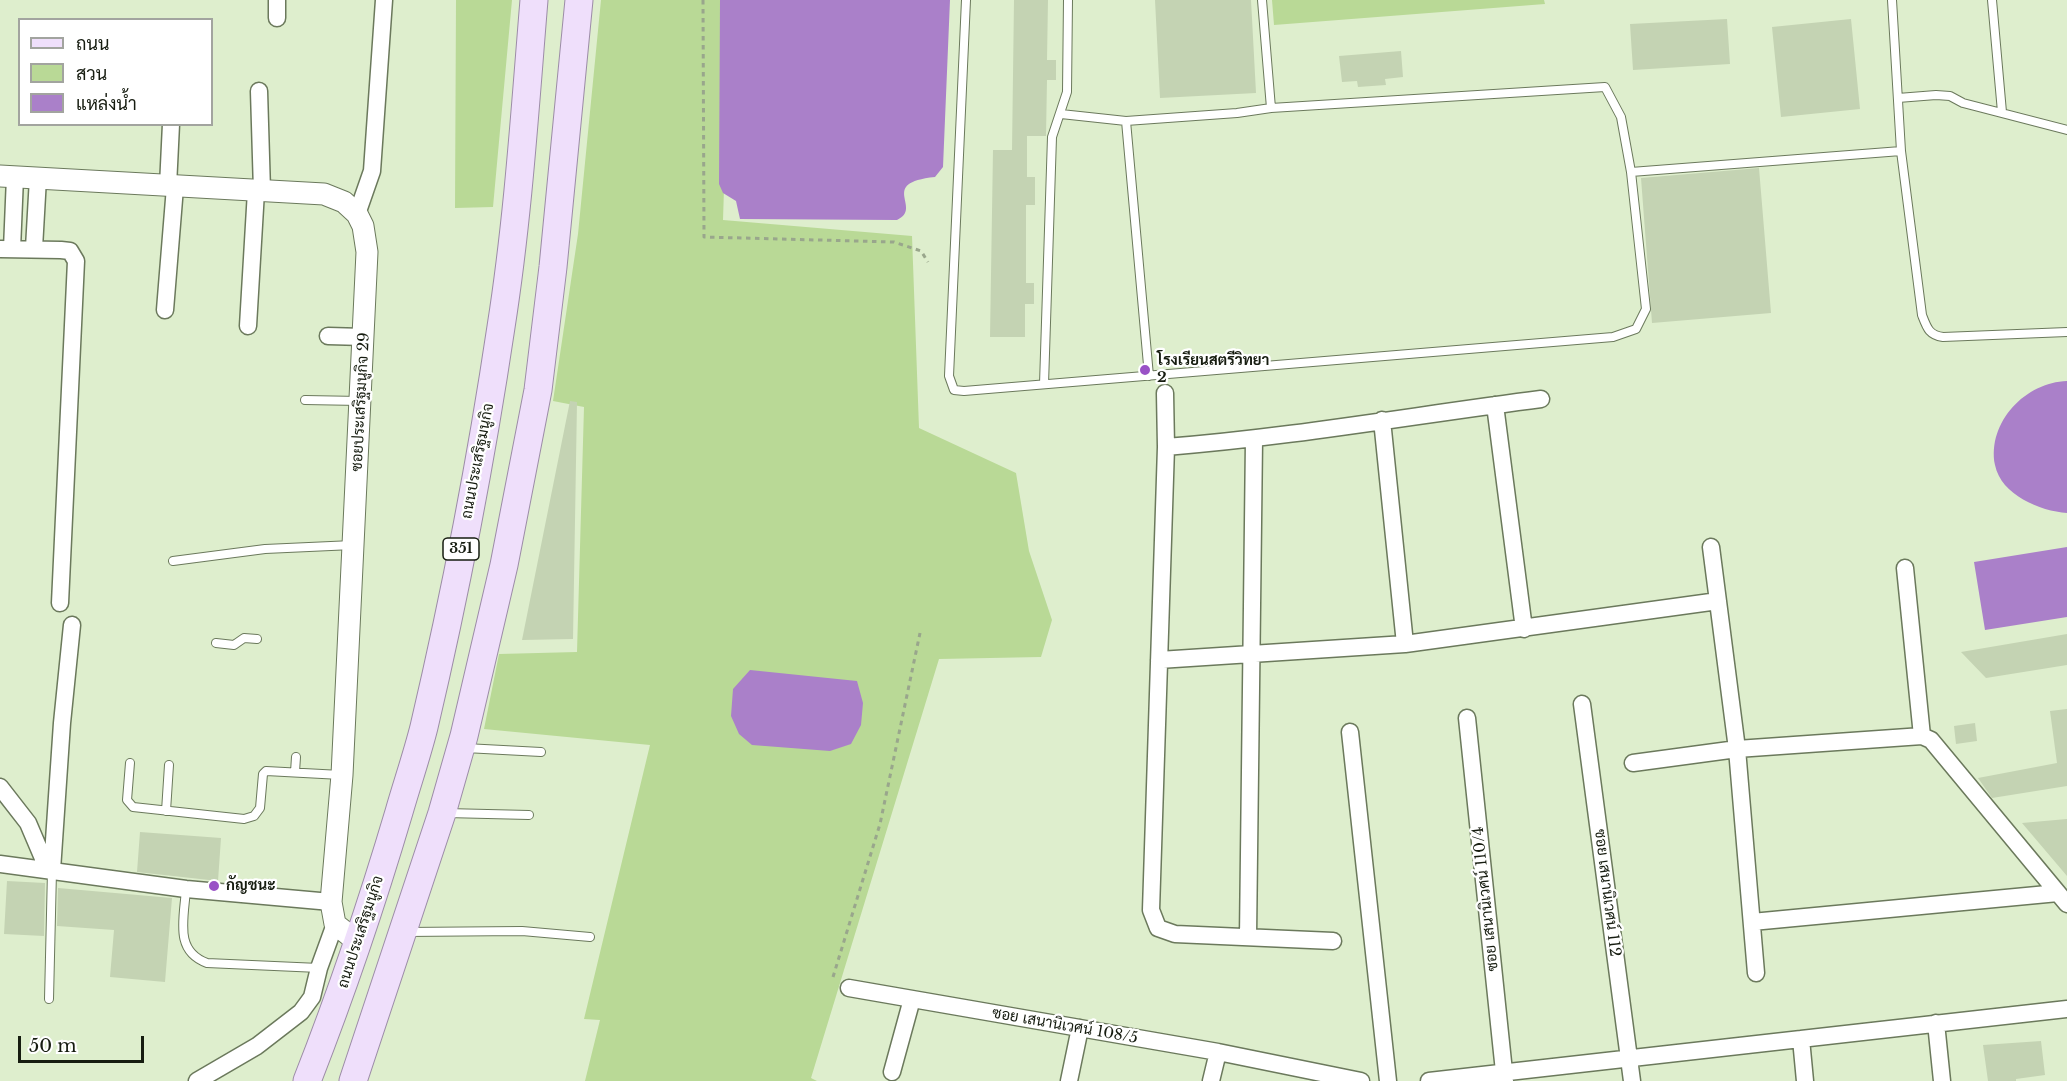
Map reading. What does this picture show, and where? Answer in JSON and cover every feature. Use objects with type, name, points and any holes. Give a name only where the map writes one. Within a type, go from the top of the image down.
[{"type":"main road","name":"ถนนประเสริฐมนูกิจ","points":[[307,1081],[359,943],[423,729],[480,458],[502,325],[513,232],[534,0]]},
{"type":"main road","points":[[353,1081],[405,932],[442,813],[495,609],[538,390],[553,267],[579,0]]},
{"type":"street","points":[[277,0],[277,18]]},
{"type":"street","points":[[60,603],[76,261],[70,251],[34,248],[6,249],[7,176],[324,194],[344,202],[357,214],[372,171],[384,0]]},
{"type":"street","points":[[248,326],[259,191],[259,91]]},
{"type":"street","points":[[165,310],[172,186],[171,126]]},
{"type":"street","points":[[34,248],[38,178]]},
{"type":"street","name":"ซอยประเสริฐมนูกิจ 29","points":[[335,924],[331,902],[342,775],[367,252],[363,226],[357,214]]},
{"type":"street","points":[[328,336],[364,337]]},
{"type":"street","points":[[1165,393],[1167,447],[1151,910],[1158,928],[1174,934],[1333,941]]},
{"type":"street","points":[[1167,447],[1254,440],[1541,399]]},
{"type":"street","points":[[1495,405],[1524,629]]},
{"type":"street","points":[[1382,420],[1405,644]]},
{"type":"street","points":[[1248,937],[1254,440]]},
{"type":"street","points":[[1711,547],[1737,749],[1756,973]]},
{"type":"street","points":[[1905,568],[1922,736]]},
{"type":"street","points":[[1159,660],[1250,656],[1405,644],[1718,601]]},
{"type":"street","points":[[50,870],[72,626]]},
{"type":"street","name":"ซอย เสนานิเวศน์ 112","points":[[1582,704],[1632,1081]]},
{"type":"street","name":"ซอย เสนานิเวศน์ 110/4","points":[[1467,718],[1504,1076]]},
{"type":"street","points":[[1350,732],[1388,1081]]},
{"type":"street","points":[[1633,763],[1737,749],[1922,736],[1931,740],[2062,899]]},
{"type":"street","points":[[0,787],[28,823],[50,870]]},
{"type":"street","points":[[0,864],[186,890],[331,902]]},
{"type":"street","points":[[1752,922],[2062,899]]},
{"type":"street","points":[[197,1081],[257,1046],[301,1012],[312,997],[319,968],[335,924],[359,943]]},
{"type":"street","name":"ซอย เสนานิเวศน์ 108/5","points":[[849,988],[1218,1052],[1361,1081]]},
{"type":"street","points":[[892,1072],[912,999]]},
{"type":"street","points":[[1429,1081],[1504,1076],[1629,1058],[2067,1009]]},
{"type":"street","points":[[1936,1023],[1942,1081]]},
{"type":"street","points":[[1069,1081],[1080,1028]]},
{"type":"street","points":[[1801,1039],[1806,1081]]},
{"type":"street","points":[[1211,1081],[1218,1052]]},
{"type":"lane","points":[[966,0],[949,383],[954,390],[1613,337],[1636,329],[1646,309],[1632,172],[1621,117],[1605,87],[1271,108],[1238,114],[1126,121],[1062,114]]},
{"type":"lane","points":[[1044,384],[1052,136],[1062,114],[1067,92],[1068,0]]},
{"type":"lane","points":[[1262,0],[1271,108]]},
{"type":"lane","points":[[1892,0],[1901,151],[1922,315],[1927,330],[1934,336],[1943,338],[2067,332]]},
{"type":"lane","points":[[1992,0],[2002,112]]},
{"type":"lane","points":[[1898,98],[1950,96],[1963,103],[2067,130]]},
{"type":"lane","points":[[1126,121],[1149,376]]},
{"type":"lane","points":[[1632,172],[1901,151]]},
{"type":"lane","points":[[305,400],[361,402]]},
{"type":"lane","points":[[173,561],[265,549],[354,545]]},
{"type":"lane","points":[[216,643],[234,645],[244,638],[257,639]]},
{"type":"lane","points":[[461,747],[541,752]]},
{"type":"lane","points":[[295,772],[296,758]]},
{"type":"lane","points":[[130,763],[127,800],[130,805],[250,819],[260,808],[263,777],[266,771],[342,775]]},
{"type":"lane","points":[[166,810],[169,765]]},
{"type":"lane","points":[[442,813],[529,815]]},
{"type":"lane","points":[[49,999],[50,870]]},
{"type":"lane","points":[[186,890],[185,945],[196,959],[207,963],[319,968]]},
{"type":"lane","points":[[405,932],[522,931],[590,937]]},
{"type":"path","points":[[703,0],[704,237],[894,242],[921,251],[928,262]]},
{"type":"path","points":[[833,977],[880,824],[921,633]]},
{"type":"green space","points":[[456,0],[512,0],[493,207],[455,208]]},
{"type":"green space","points":[[601,0],[730,0],[723,220],[912,236],[919,428],[1016,473],[1029,551],[1052,620],[1041,657],[939,659],[811,1078],[817,1081],[585,1081],[600,1020],[584,1019],[650,745],[484,729],[499,654],[577,652],[584,407],[553,401],[578,234]]},
{"type":"green space","points":[[1272,0],[1544,0],[1545,4],[1274,25]]},
{"type":"water","points":[[720,0],[950,0],[943,167],[935,177],[918,180],[908,185],[904,196],[906,209],[904,215],[897,220],[740,219],[736,201],[723,193],[719,184]]},
{"type":"water","points":[[2067,381],[2067,513],[2034,505],[2013,493],[1999,476],[1995,465],[1994,449],[2003,420],[2013,407],[2037,388]]},
{"type":"water","points":[[2067,547],[2067,617],[1985,630],[1974,562]]},
{"type":"water","points":[[750,670],[857,681],[863,703],[861,725],[851,744],[830,751],[752,745],[739,734],[731,716],[733,689]]},
{"type":"building","points":[[1014,0],[1048,0],[1047,60],[1056,60],[1056,80],[1047,80],[1046,136],[1027,136],[1027,177],[1035,177],[1035,205],[1026,205],[1026,283],[1034,283],[1034,304],[1025,304],[1025,337],[990,337],[993,150],[1012,150]]},
{"type":"building","points":[[1155,0],[1251,0],[1256,93],[1160,98]]},
{"type":"building","points":[[1727,19],[1730,64],[1633,70],[1630,24]]},
{"type":"building","points":[[1851,19],[1860,109],[1781,117],[1772,27]]},
{"type":"building","points":[[1401,51],[1403,77],[1385,79],[1386,85],[1358,87],[1357,81],[1342,82],[1339,56]]},
{"type":"building","points":[[1759,168],[1771,313],[1652,323],[1641,178]]},
{"type":"building","points":[[570,401],[577,402],[573,639],[522,640]]},
{"type":"building","points":[[2067,634],[2067,665],[1986,678],[1961,652]]},
{"type":"building","points":[[2067,709],[2067,786],[1992,798],[1978,778],[2057,763],[2050,711]]},
{"type":"building","points":[[1975,723],[1977,741],[1956,744],[1954,726]]},
{"type":"building","points":[[2067,819],[2067,876],[2022,823]]},
{"type":"building","points":[[140,832],[221,838],[218,881],[137,872]]},
{"type":"building","points":[[7,881],[45,883],[44,936],[4,934]]},
{"type":"building","points":[[58,888],[172,898],[165,982],[110,977],[114,930],[57,926]]},
{"type":"building","points":[[2041,1041],[2045,1075],[2016,1079],[2016,1081],[1988,1081],[1983,1045]]},
{"type":"place","name":"โรงเรียนสตรีวิทยา 2","points":[[1145,370]]},
{"type":"place","name":"กัญชนะ","points":[[214,886]]}]
